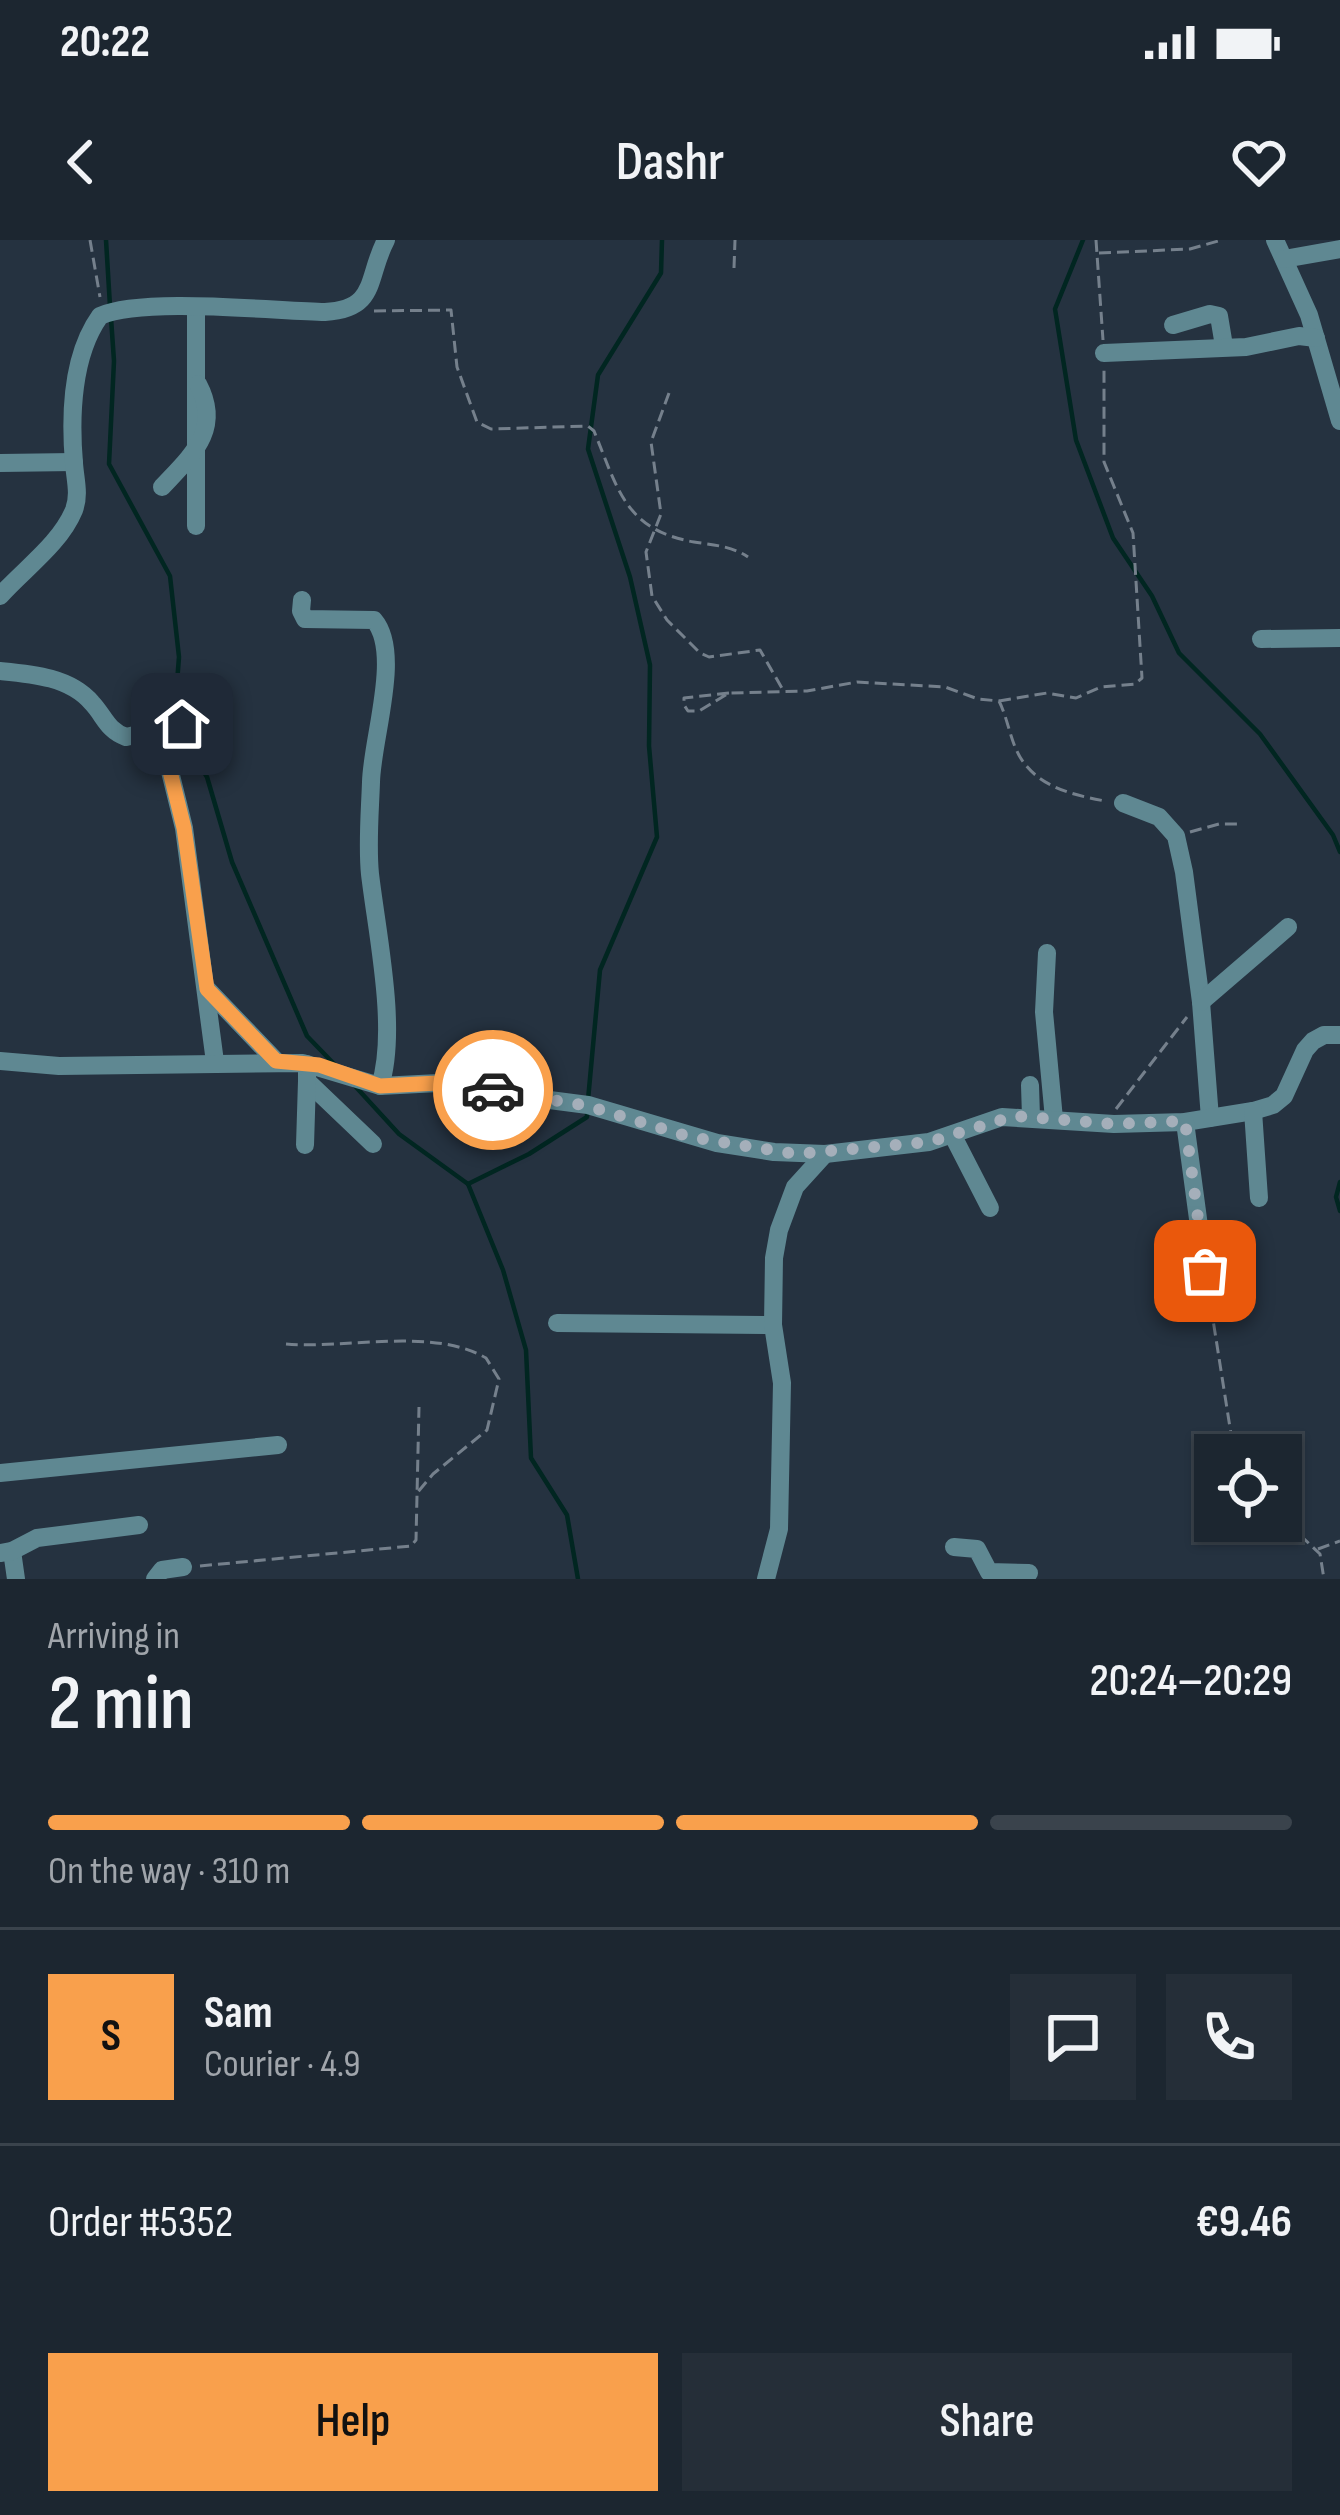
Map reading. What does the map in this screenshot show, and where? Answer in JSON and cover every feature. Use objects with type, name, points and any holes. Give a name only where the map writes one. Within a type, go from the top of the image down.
[{"type":"street","points":[[0,596],[69,518],[78,490],[73,407],[86,344],[100,316],[130,309],[325,312],[356,307],[368,293],[386,240]]},
{"type":"street","points":[[1340,250],[1280,249],[1301,292],[1340,421]]},
{"type":"street","points":[[196,307],[196,526]]},
{"type":"street","points":[[1173,325],[1192,317],[1220,316],[1224,346]]},
{"type":"street","points":[[1104,353],[1246,347],[1299,336],[1316,338]]},
{"type":"street","points":[[162,487],[195,446]]},
{"type":"street","points":[[0,463],[74,462]]},
{"type":"street","points":[[302,600],[305,619],[374,620],[386,641],[388,663],[374,742],[369,835],[387,1026],[380,1086]]},
{"type":"street","points":[[1261,639],[1340,638]]},
{"type":"street","points":[[0,671],[64,683],[96,706],[118,734],[126,737],[182,724]]},
{"type":"street","points":[[160,731],[184,828],[215,1062]]},
{"type":"street","points":[[1123,803],[1159,817],[1169,824],[1176,840],[1201,1002],[1210,1118]]},
{"type":"street","points":[[1201,1002],[1288,927]]},
{"type":"street","points":[[1047,953],[1043,1012],[1054,1119]]},
{"type":"street","points":[[207,989],[276,1061]]},
{"type":"street","points":[[0,1061],[59,1066],[276,1061],[380,1086],[458,1082],[588,1106],[690,1137],[796,1154],[825,1154],[953,1136],[1002,1118],[1185,1121],[1253,1111],[1285,1096],[1313,1041],[1340,1035]]},
{"type":"street","points":[[307,1072],[373,1144]]},
{"type":"street","points":[[305,1145],[307,1072]]},
{"type":"street","points":[[1030,1085],[1031,1117]]},
{"type":"street","points":[[1253,1111],[1259,1198]]},
{"type":"street","points":[[1185,1121],[1205,1271]]},
{"type":"street","points":[[953,1136],[990,1208]]},
{"type":"street","points":[[766,1579],[779,1529],[782,1384],[772,1325],[774,1258],[795,1187],[796,1154]]},
{"type":"street","points":[[795,1187],[825,1154]]},
{"type":"street","points":[[556,1323],[772,1325]]},
{"type":"street","points":[[0,1473],[278,1444]]},
{"type":"street","points":[[16,1579],[6,1552],[37,1538],[139,1525]]},
{"type":"street","points":[[953,1547],[977,1549],[989,1572],[1029,1574]]},
{"type":"street","points":[[155,1579],[162,1570],[183,1567]]},
{"type":"path","points":[[90,240],[100,316]]},
{"type":"path","points":[[734,268],[735,240]]},
{"type":"path","points":[[728,693],[699,712],[683,705],[690,695],[869,682],[945,687],[999,701],[1047,693],[1076,698],[1101,687],[1135,684],[1142,678],[1132,533],[1104,462],[1104,353],[1096,240]]},
{"type":"path","points":[[1097,253],[1190,249],[1222,240]]},
{"type":"path","points":[[356,307],[379,312],[451,310],[457,367],[477,422],[491,429],[588,427],[631,510],[655,531],[748,557]]},
{"type":"path","points":[[670,393],[651,442],[661,514],[646,552],[652,596],[685,641],[709,657],[760,650],[783,691]]},
{"type":"path","points":[[999,701],[1021,757],[1041,778],[1054,788],[1123,803]]},
{"type":"path","points":[[1176,840],[1202,827],[1241,824]]},
{"type":"path","points":[[1100,1123],[1130,1096],[1201,1002]]},
{"type":"path","points":[[1205,1271],[1231,1434]]},
{"type":"path","points":[[286,1344],[400,1340],[487,1358],[499,1379],[492,1421],[417,1493]]},
{"type":"path","points":[[183,1567],[411,1546],[416,1540],[419,1407]]},
{"type":"path","points":[[1302,1537],[1317,1550],[1324,1579]]},
{"type":"path","points":[[1317,1550],[1340,1541]]},
{"type":"waterway","points":[[106,240],[110,306]]},
{"type":"waterway","points":[[588,1100],[600,970],[657,837],[649,746],[650,665],[630,577],[588,449],[598,375],[661,273],[662,240]]},
{"type":"waterway","points":[[1083,240],[1055,309],[1076,440],[1113,538],[1152,596],[1179,653],[1260,734],[1333,835],[1340,852]]},
{"type":"waterway","points":[[111,318],[109,464],[170,576],[179,657],[174,721]]},
{"type":"waterway","points":[[178,731],[207,777],[232,862],[307,1036],[335,1065]]},
{"type":"waterway","points":[[355,1086],[399,1134],[468,1184],[503,1270],[526,1350],[531,1458],[567,1515],[578,1579]]},
{"type":"waterway","points":[[468,1184],[529,1154],[587,1117],[587,1112]]},
{"type":"waterway","points":[[1340,1182],[1336,1197],[1340,1211]]},
{"type":"way so far","points":[[493,1090],[588,1106],[690,1137],[796,1154],[929,1142],[1014,1116],[1114,1124],[1185,1121],[1205,1271]]},
{"type":"route","points":[[182,724],[160,731],[184,828],[207,989],[276,1061],[319,1065],[380,1086],[458,1082],[493,1090]]}]
